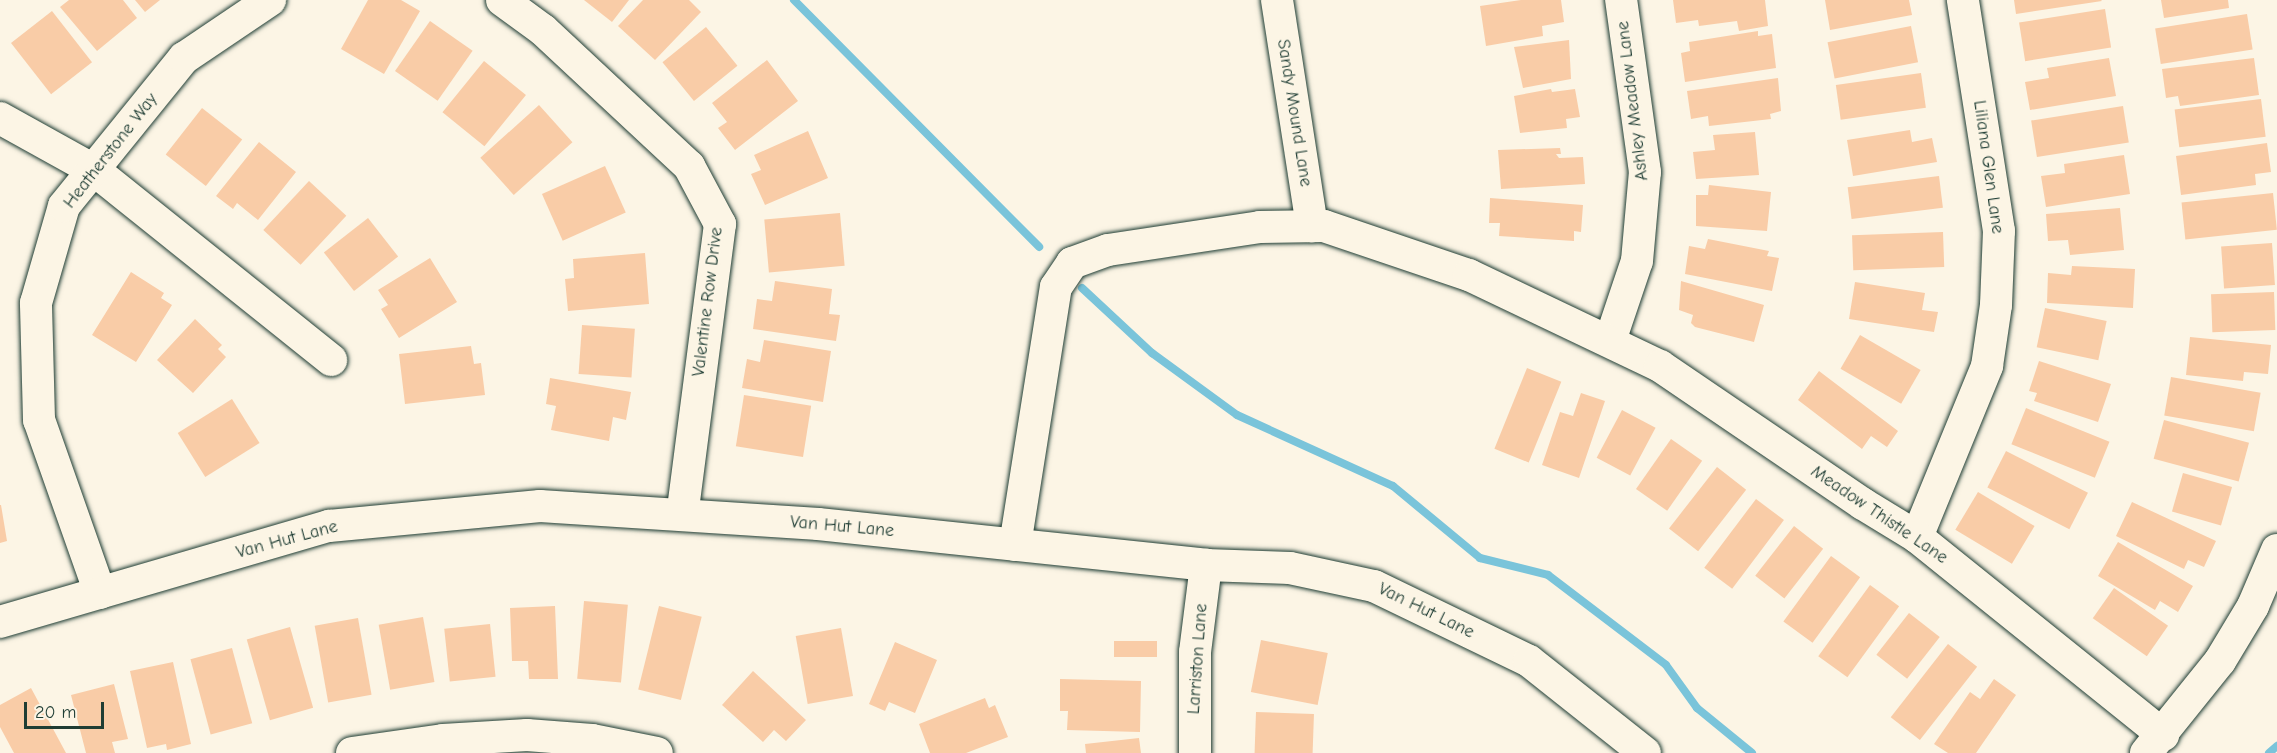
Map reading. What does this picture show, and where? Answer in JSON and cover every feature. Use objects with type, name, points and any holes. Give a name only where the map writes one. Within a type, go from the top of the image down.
[{"type":"street","name":"Heatherstone Way","points":[[100,593],[39,420],[36,303],[64,206],[184,58],[270,0]]},
{"type":"street","name":"Valentine Row Drive","points":[[502,0],[543,30],[689,166],[720,225],[682,515]]},
{"type":"street","name":"Sandy Mound Lane","points":[[1277,0],[1312,226]]},
{"type":"street","name":"Ashley Meadow Lane","points":[[1610,340],[1637,261],[1645,172],[1621,0]]},
{"type":"street","name":"Liliana Glen Lane","points":[[1917,537],[1987,366],[1996,305],[1999,231],[1963,0]]},
{"type":"street","points":[[0,118],[94,170],[331,360]]},
{"type":"street","name":"Meadow Thistle Lane","points":[[1015,545],[1056,287],[1072,263],[1108,250],[1260,227],[1324,226],[1469,275],[1610,340],[1660,366],[1863,504],[1917,537],[2155,744]]},
{"type":"street","name":"Van Hut Lane","points":[[0,622],[329,526],[540,506],[818,524],[1206,565],[1290,568],[1374,586],[1529,661],[1640,751]]},
{"type":"street","points":[[2155,744],[2220,661],[2253,606],[2277,550]]},
{"type":"street","name":"Larriston Lane","points":[[1195,753],[1195,652],[1206,565]]},
{"type":"street","points":[[352,753],[443,740],[527,735],[592,740],[657,753]]},
{"type":"building","points":[[69,0],[123,0],[137,18],[97,51],[60,7]]},
{"type":"building","points":[[135,0],[160,0],[145,12]]},
{"type":"building","points":[[368,0],[401,0],[420,11],[384,74],[341,49]]},
{"type":"building","points":[[584,0],[629,0],[612,22]]},
{"type":"building","points":[[643,0],[689,0],[701,12],[655,60],[618,26]]},
{"type":"building","points":[[1521,0],[1561,0],[1564,22],[1542,26],[1543,36],[1486,46],[1480,6]]},
{"type":"building","points":[[1673,0],[1765,0],[1768,26],[1739,31],[1737,21],[1699,26],[1698,20],[1676,23]]},
{"type":"building","points":[[1825,0],[1909,0],[1912,15],[1830,30]]},
{"type":"building","points":[[2014,0],[2101,0],[2102,1],[2016,14]]},
{"type":"building","points":[[2161,0],[2228,0],[2229,8],[2164,18]]},
{"type":"building","points":[[2105,9],[2111,48],[2025,61],[2019,23]]},
{"type":"building","points":[[52,11],[92,62],[51,94],[11,43]]},
{"type":"building","points":[[2247,14],[2253,50],[2161,64],[2155,29]]},
{"type":"building","points":[[430,21],[473,51],[438,101],[395,71]]},
{"type":"building","points":[[1911,26],[1918,62],[1835,79],[1828,42]]},
{"type":"building","points":[[706,27],[737,66],[694,101],[662,62]]},
{"type":"building","points":[[1758,31],[1758,36],[1772,34],[1776,68],[1685,82],[1681,53],[1690,51],[1689,42]]},
{"type":"building","points":[[1569,40],[1571,79],[1523,88],[1514,47]]},
{"type":"building","points":[[2109,58],[2116,96],[2030,110],[2025,82],[2049,78],[2047,68]]},
{"type":"building","points":[[2254,58],[2259,95],[2180,106],[2178,96],[2166,98],[2162,69]]},
{"type":"building","points":[[767,60],[798,101],[735,150],[718,128],[727,122],[712,103]]},
{"type":"building","points":[[484,61],[526,95],[484,146],[442,112]]},
{"type":"building","points":[[1921,73],[1926,108],[1841,120],[1836,85]]},
{"type":"building","points":[[1778,78],[1781,111],[1770,114],[1771,119],[1709,126],[1708,116],[1691,119],[1687,91]]},
{"type":"building","points":[[1551,89],[1552,92],[1575,89],[1580,117],[1566,119],[1567,128],[1520,133],[1514,96]]},
{"type":"building","points":[[2261,99],[2266,137],[2179,147],[2175,110]]},
{"type":"building","points":[[539,105],[572,142],[514,195],[480,158]]},
{"type":"building","points":[[2123,106],[2129,143],[2037,157],[2031,121]]},
{"type":"building","points":[[202,108],[242,139],[206,186],[166,154]]},
{"type":"building","points":[[1910,130],[1912,142],[1932,138],[1937,162],[1853,176],[1847,140]]},
{"type":"building","points":[[808,131],[828,178],[765,205],[751,174],[761,170],[754,155]]},
{"type":"building","points":[[1755,132],[1759,175],[1696,179],[1693,152],[1715,150],[1713,135]]},
{"type":"building","points":[[259,142],[296,172],[258,220],[237,203],[233,209],[216,196]]},
{"type":"building","points":[[2267,143],[2271,172],[2255,174],[2256,185],[2181,195],[2176,156]]},
{"type":"building","points":[[1560,148],[1561,154],[1556,154],[1559,158],[1583,157],[1585,184],[1501,189],[1498,150]]},
{"type":"building","points":[[2124,155],[2130,194],[2046,207],[2041,176],[2065,173],[2064,164]]},
{"type":"building","points":[[605,166],[626,213],[563,241],[542,194]]},
{"type":"building","points":[[1939,176],[1943,208],[1852,219],[1848,187]]},
{"type":"building","points":[[309,181],[346,216],[301,265],[263,230]]},
{"type":"building","points":[[1709,185],[1771,192],[1767,231],[1696,226],[1696,195],[1708,195]]},
{"type":"building","points":[[2273,193],[2277,230],[2185,239],[2182,203]]},
{"type":"building","points":[[1490,198],[1583,205],[1581,232],[1574,231],[1574,241],[1499,236],[1500,223],[1489,223]]},
{"type":"building","points":[[2120,208],[2124,250],[2070,255],[2068,240],[2048,241],[2046,214]]},
{"type":"building","points":[[840,213],[845,266],[769,272],[764,220]]},
{"type":"building","points":[[368,218],[398,257],[354,291],[324,252]]},
{"type":"building","points":[[1943,232],[1944,267],[1853,270],[1852,235]]},
{"type":"building","points":[[1708,239],[1769,251],[1767,256],[1779,258],[1772,291],[1685,274],[1689,246],[1705,249]]},
{"type":"building","points":[[2272,243],[2275,285],[2224,288],[2221,247]]},
{"type":"building","points":[[645,253],[649,304],[568,311],[565,279],[574,278],[573,259]]},
{"type":"building","points":[[430,258],[457,302],[399,338],[381,309],[388,305],[378,290]]},
{"type":"building","points":[[2072,266],[2135,269],[2133,308],[2047,303],[2048,273],[2071,275]]},
{"type":"building","points":[[131,272],[164,293],[161,298],[172,305],[136,362],[92,335]]},
{"type":"building","points":[[775,281],[832,289],[829,314],[840,315],[836,341],[753,329],[757,299],[772,301]]},
{"type":"building","points":[[1681,281],[1764,305],[1754,342],[1695,327],[1691,323],[1693,315],[1679,310]]},
{"type":"building","points":[[1855,282],[1925,293],[1922,310],[1938,312],[1934,332],[1849,319]]},
{"type":"building","points":[[2274,292],[2275,330],[2212,332],[2211,294]]},
{"type":"building","points":[[2045,308],[2107,321],[2098,360],[2037,347]]},
{"type":"building","points":[[195,319],[222,345],[218,349],[226,357],[193,393],[157,360]]},
{"type":"building","points":[[582,325],[635,329],[631,378],[579,374]]},
{"type":"building","points":[[1860,335],[1921,370],[1901,404],[1840,369]]},
{"type":"building","points":[[2190,337],[2271,345],[2268,374],[2244,372],[2243,381],[2186,375]]},
{"type":"building","points":[[764,340],[831,351],[823,402],[742,388],[747,359],[760,362]]},
{"type":"building","points":[[471,346],[474,364],[481,363],[485,395],[405,404],[399,354]]},
{"type":"building","points":[[2039,361],[2111,384],[2098,422],[2034,401],[2037,393],[2029,391]]},
{"type":"building","points":[[1527,368],[1561,382],[1529,463],[1494,449]]},
{"type":"building","points":[[1819,371],[1898,431],[1887,447],[1871,436],[1862,449],[1798,400]]},
{"type":"building","points":[[2171,377],[2261,393],[2254,431],[2164,415]]},
{"type":"building","points":[[550,378],[631,392],[626,420],[613,417],[609,441],[551,430],[556,406],[546,404]]},
{"type":"building","points":[[1581,393],[1605,401],[1579,478],[1542,465],[1560,412],[1573,416]]},
{"type":"building","points":[[744,395],[811,406],[803,457],[736,446]]},
{"type":"building","points":[[232,399],[260,443],[205,477],[178,433]]},
{"type":"building","points":[[2026,408],[2109,442],[2095,478],[2011,444]]},
{"type":"building","points":[[1622,410],[1656,428],[1630,476],[1597,458]]},
{"type":"building","points":[[2164,420],[2249,443],[2239,481],[2154,459]]},
{"type":"building","points":[[1671,439],[1702,461],[1667,511],[1636,489]]},
{"type":"building","points":[[2006,451],[2088,493],[2069,529],[1987,488]]},
{"type":"building","points":[[1717,467],[1746,490],[1698,551],[1669,528]]},
{"type":"building","points":[[2183,473],[2232,487],[2221,526],[2172,511]]},
{"type":"building","points":[[1978,492],[2035,526],[2012,564],[1955,530]]},
{"type":"building","points":[[1756,499],[1784,520],[1732,589],[1704,568]]},
{"type":"building","points":[[2132,502],[2216,541],[2204,567],[2188,560],[2184,569],[2116,536]]},
{"type":"building","points":[[0,505],[7,541],[0,543]]},
{"type":"building","points":[[1794,526],[1823,549],[1784,598],[1755,576]]},
{"type":"building","points":[[2118,542],[2193,586],[2178,612],[2160,601],[2155,610],[2098,576]]},
{"type":"building","points":[[1831,556],[1860,577],[1813,643],[1783,622]]},
{"type":"building","points":[[1870,585],[1899,606],[1847,677],[1818,656]]},
{"type":"building","points":[[2114,588],[2168,626],[2147,656],[2093,618]]},
{"type":"building","points":[[584,601],[628,605],[621,683],[577,679]]},
{"type":"building","points":[[555,606],[558,679],[529,679],[528,661],[512,661],[510,608]]},
{"type":"building","points":[[659,606],[702,617],[681,700],[638,689]]},
{"type":"building","points":[[1909,613],[1940,637],[1907,679],[1876,655]]},
{"type":"building","points":[[423,617],[434,682],[390,690],[379,625]]},
{"type":"building","points":[[358,618],[372,695],[328,702],[315,626]]},
{"type":"building","points":[[490,624],[496,677],[450,682],[444,629]]},
{"type":"building","points":[[290,627],[313,708],[270,720],[247,639]]},
{"type":"building","points":[[841,628],[853,696],[808,704],[796,636]]},
{"type":"building","points":[[1261,640],[1328,653],[1318,705],[1251,692]]},
{"type":"building","points":[[1114,641],[1157,641],[1157,657],[1114,657]]},
{"type":"building","points":[[895,642],[937,660],[915,713],[889,702],[885,711],[869,704]]},
{"type":"building","points":[[1948,644],[1977,667],[1920,740],[1891,717]]},
{"type":"building","points":[[232,648],[252,723],[211,734],[190,659]]},
{"type":"building","points":[[173,662],[191,744],[167,750],[166,744],[147,748],[130,671]]},
{"type":"building","points":[[753,671],[806,720],[786,741],[774,730],[763,742],[722,705]]},
{"type":"building","points":[[1060,679],[1141,681],[1140,732],[1067,730],[1068,711],[1060,711]]},
{"type":"building","points":[[1994,679],[2016,695],[1976,753],[1948,753],[1934,744],[1970,692],[1980,699]]},
{"type":"building","points":[[114,684],[128,739],[112,742],[115,753],[86,753],[71,695]]},
{"type":"building","points":[[31,688],[66,753],[14,753],[0,727],[0,705]]},
{"type":"building","points":[[985,698],[989,708],[995,705],[1008,737],[966,753],[930,753],[919,724]]},
{"type":"building","points":[[1256,712],[1314,714],[1313,753],[1255,753]]},
{"type":"building","points":[[1139,738],[1141,753],[1086,753],[1085,744]]},
{"type":"waterway","points":[[794,0],[1039,247]]},
{"type":"waterway","points":[[1082,288],[1152,353],[1237,415],[1393,486],[1480,558],[1548,575],[1666,665],[1697,708],[1752,753]]},
{"type":"waterway","points":[[2269,753],[2277,746]]}]
